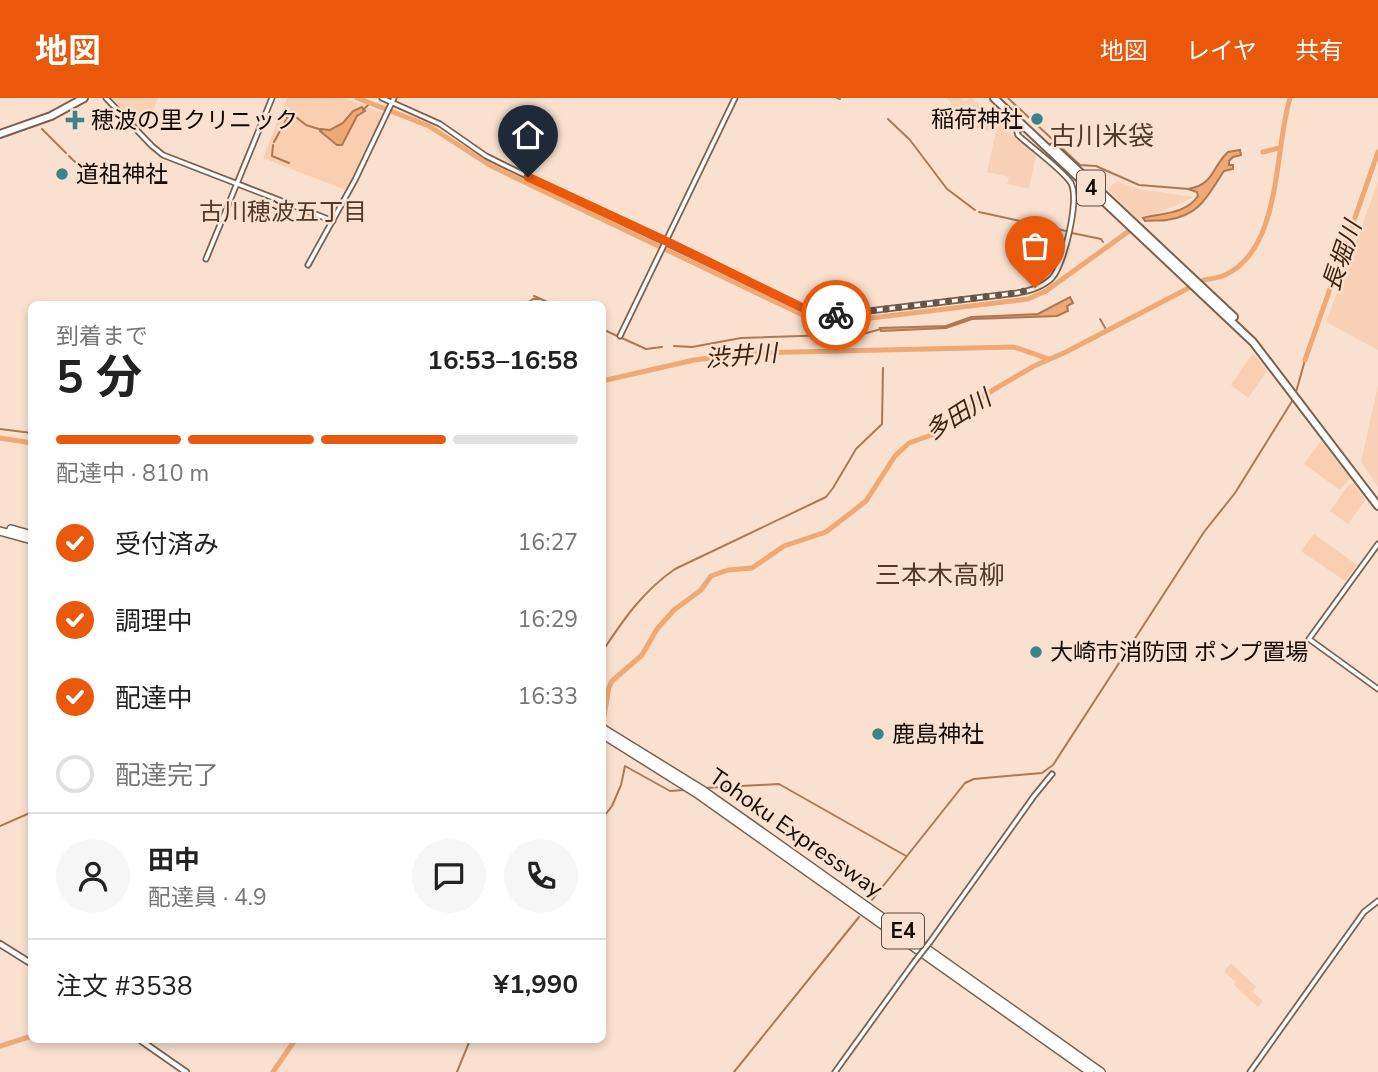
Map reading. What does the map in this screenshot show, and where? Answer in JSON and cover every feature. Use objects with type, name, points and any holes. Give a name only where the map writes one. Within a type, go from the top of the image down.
[{"type":"highway","points":[[33,124],[85,98]]},
{"type":"highway","points":[[0,134],[60,116],[90,98]]},
{"type":"highway","name":"4","points":[[995,98],[1188,277]]},
{"type":"highway","name":"4","points":[[1000,98],[1262,346],[1378,506]]},
{"type":"highway","name":"4","points":[[1297,394],[1378,498]]},
{"type":"highway","points":[[0,528],[28,536]]},
{"type":"highway","name":"Tohoku Expressway","points":[[606,731],[681,783],[700,792],[1101,1072]]},
{"type":"highway","name":"Tohoku Expressway","points":[[606,735],[690,782],[700,792],[1090,1072]]},
{"type":"main road","points":[[0,944],[28,962]]},
{"type":"main road","points":[[144,1043],[186,1072]]},
{"type":"street","points":[[106,98],[157,151],[170,159],[333,221]]},
{"type":"street","points":[[206,259],[272,98]]},
{"type":"street","points":[[382,98],[393,100],[440,124],[498,162],[796,305],[821,314],[846,315],[1029,290],[1048,281],[1060,265],[1075,195],[1069,181],[1018,135],[1017,132],[1023,126]]},
{"type":"street","points":[[620,335],[735,98]]},
{"type":"street","points":[[308,265],[393,100]]},
{"type":"street","points":[[1378,544],[1309,639],[1378,690]]},
{"type":"street","points":[[835,1072],[1052,774]]},
{"type":"street","points":[[1250,1072],[1364,912],[1378,901]]},
{"type":"shaded area","points":[[111,98],[158,98],[149,122],[141,130]]},
{"type":"shaded area","points":[[287,98],[344,98],[383,113],[346,190],[263,158]]},
{"type":"shaded area","points":[[947,98],[961,98],[963,101],[971,98],[996,120],[993,132],[972,127],[975,113],[955,108]]},
{"type":"shaded area","points":[[362,107],[365,111],[357,116],[342,145],[337,145],[320,131],[330,130],[343,123],[353,111]]},
{"type":"shaded area","points":[[998,122],[1036,155],[1029,189],[1007,184],[1009,177],[987,172]]},
{"type":"shaded area","points":[[1240,150],[1241,155],[1229,161],[1233,169],[1224,171],[1195,209],[1179,217],[1145,221],[1143,218],[1173,212],[1193,202],[1198,196],[1197,192],[1188,189],[1208,180],[1228,152]]},
{"type":"shaded area","points":[[1116,181],[1139,189],[1194,197],[1137,219],[1108,190]]},
{"type":"shaded area","points":[[1378,182],[1378,350],[1326,322]]},
{"type":"shaded area","points":[[1070,297],[1073,303],[1067,306],[1068,311],[1057,316],[972,319],[946,328],[881,331],[880,328],[946,326],[971,317],[1038,314]]},
{"type":"shaded area","points":[[1253,353],[1267,371],[1248,398],[1231,385]]},
{"type":"shaded area","points":[[1378,385],[1378,487],[1361,462]]},
{"type":"shaded area","points":[[1321,441],[1350,478],[1340,490],[1304,464]]},
{"type":"shaded area","points":[[1353,483],[1365,500],[1348,524],[1330,511]]},
{"type":"shaded area","points":[[1314,534],[1357,565],[1345,581],[1301,551]]},
{"type":"shaded area","points":[[1231,963],[1256,987],[1252,992],[1263,1001],[1258,1007],[1224,972]]},
{"type":"waterway","points":[[357,98],[429,126],[491,166],[805,316],[823,322],[1028,299],[1046,291],[1129,231]]},
{"type":"waterway","points":[[1008,98],[1080,165],[1096,166],[1139,185],[1189,189]]},
{"type":"waterway","name":"多田川","points":[[606,704],[612,681],[642,655],[657,629],[674,610],[701,590],[711,576],[728,570],[752,568],[784,546],[826,532],[866,501],[895,456],[909,443],[934,434],[993,390],[1034,366],[1204,280],[1225,275],[1244,262],[1257,244],[1266,221],[1290,98]]},
{"type":"waterway","points":[[363,110],[370,103]]},
{"type":"waterway","points":[[287,118],[292,114],[306,125],[322,130]]},
{"type":"waterway","points":[[888,119],[910,140],[947,189],[975,210]]},
{"type":"waterway","points":[[274,142],[286,120]]},
{"type":"waterway","points":[[42,129],[66,153]]},
{"type":"waterway","points":[[273,145],[272,156],[289,163]]},
{"type":"waterway","points":[[1263,152],[1279,148]]},
{"type":"waterway","name":"長堀川","points":[[1305,360],[1378,152]]},
{"type":"waterway","points":[[69,156],[83,170]]},
{"type":"waterway","points":[[979,212],[1066,231]]},
{"type":"waterway","points":[[1072,233],[1101,239],[1103,242]]},
{"type":"waterway","points":[[534,296],[545,301]]},
{"type":"waterway","points":[[530,301],[540,299]]},
{"type":"waterway","points":[[1100,319],[1107,331]]},
{"type":"waterway","points":[[674,346],[692,347],[741,338],[863,334],[881,329]]},
{"type":"waterway","points":[[606,331],[646,349],[662,347]]},
{"type":"waterway","name":"渋井川","points":[[606,380],[694,360],[752,353],[1014,347],[1049,359]]},
{"type":"waterway","points":[[1296,392],[1305,360]]},
{"type":"waterway","points":[[606,646],[643,596],[675,569],[826,497],[856,449],[882,424],[883,368]]},
{"type":"waterway","points":[[872,900],[965,783],[974,779],[1042,773],[1053,765],[1204,532],[1235,493],[1294,398]]},
{"type":"waterway","points":[[0,429],[28,432]]},
{"type":"waterway","name":"渋井川","points":[[0,438],[28,442]]},
{"type":"waterway","points":[[606,814],[621,785],[625,766],[670,791],[684,790]]},
{"type":"waterway","points":[[704,788],[779,784],[906,856]]},
{"type":"waterway","points":[[0,826],[28,814]]},
{"type":"waterway","points":[[734,1072],[859,917]]},
{"type":"waterway","points":[[0,1046],[28,1037]]},
{"type":"waterway","name":"多田川","points":[[273,1072],[293,1043]]},
{"type":"waterway","points":[[457,1072],[469,1043]]},
{"type":"way so far","points":[[836,315],[1017,293],[1035,288]]},
{"type":"place","name":"稲荷神社","points":[[1037,119]]},
{"type":"place","name":"穂波の里クリニック","points":[[75,120]]},
{"type":"place","name":"道祖神社","points":[[62,174]]},
{"type":"place","name":"大崎市消防団 ポンプ置場","points":[[1036,652]]},
{"type":"place","name":"鹿島神社","points":[[878,734]]},
{"type":"district","name":"古川米袋","points":[[1102,136]]},
{"type":"district","name":"古川穂波五丁目","points":[[283,212]]},
{"type":"district","name":"三本木高柳","points":[[940,575]]},
{"type":"route","points":[[528,177],[807,310],[836,315]]}]
